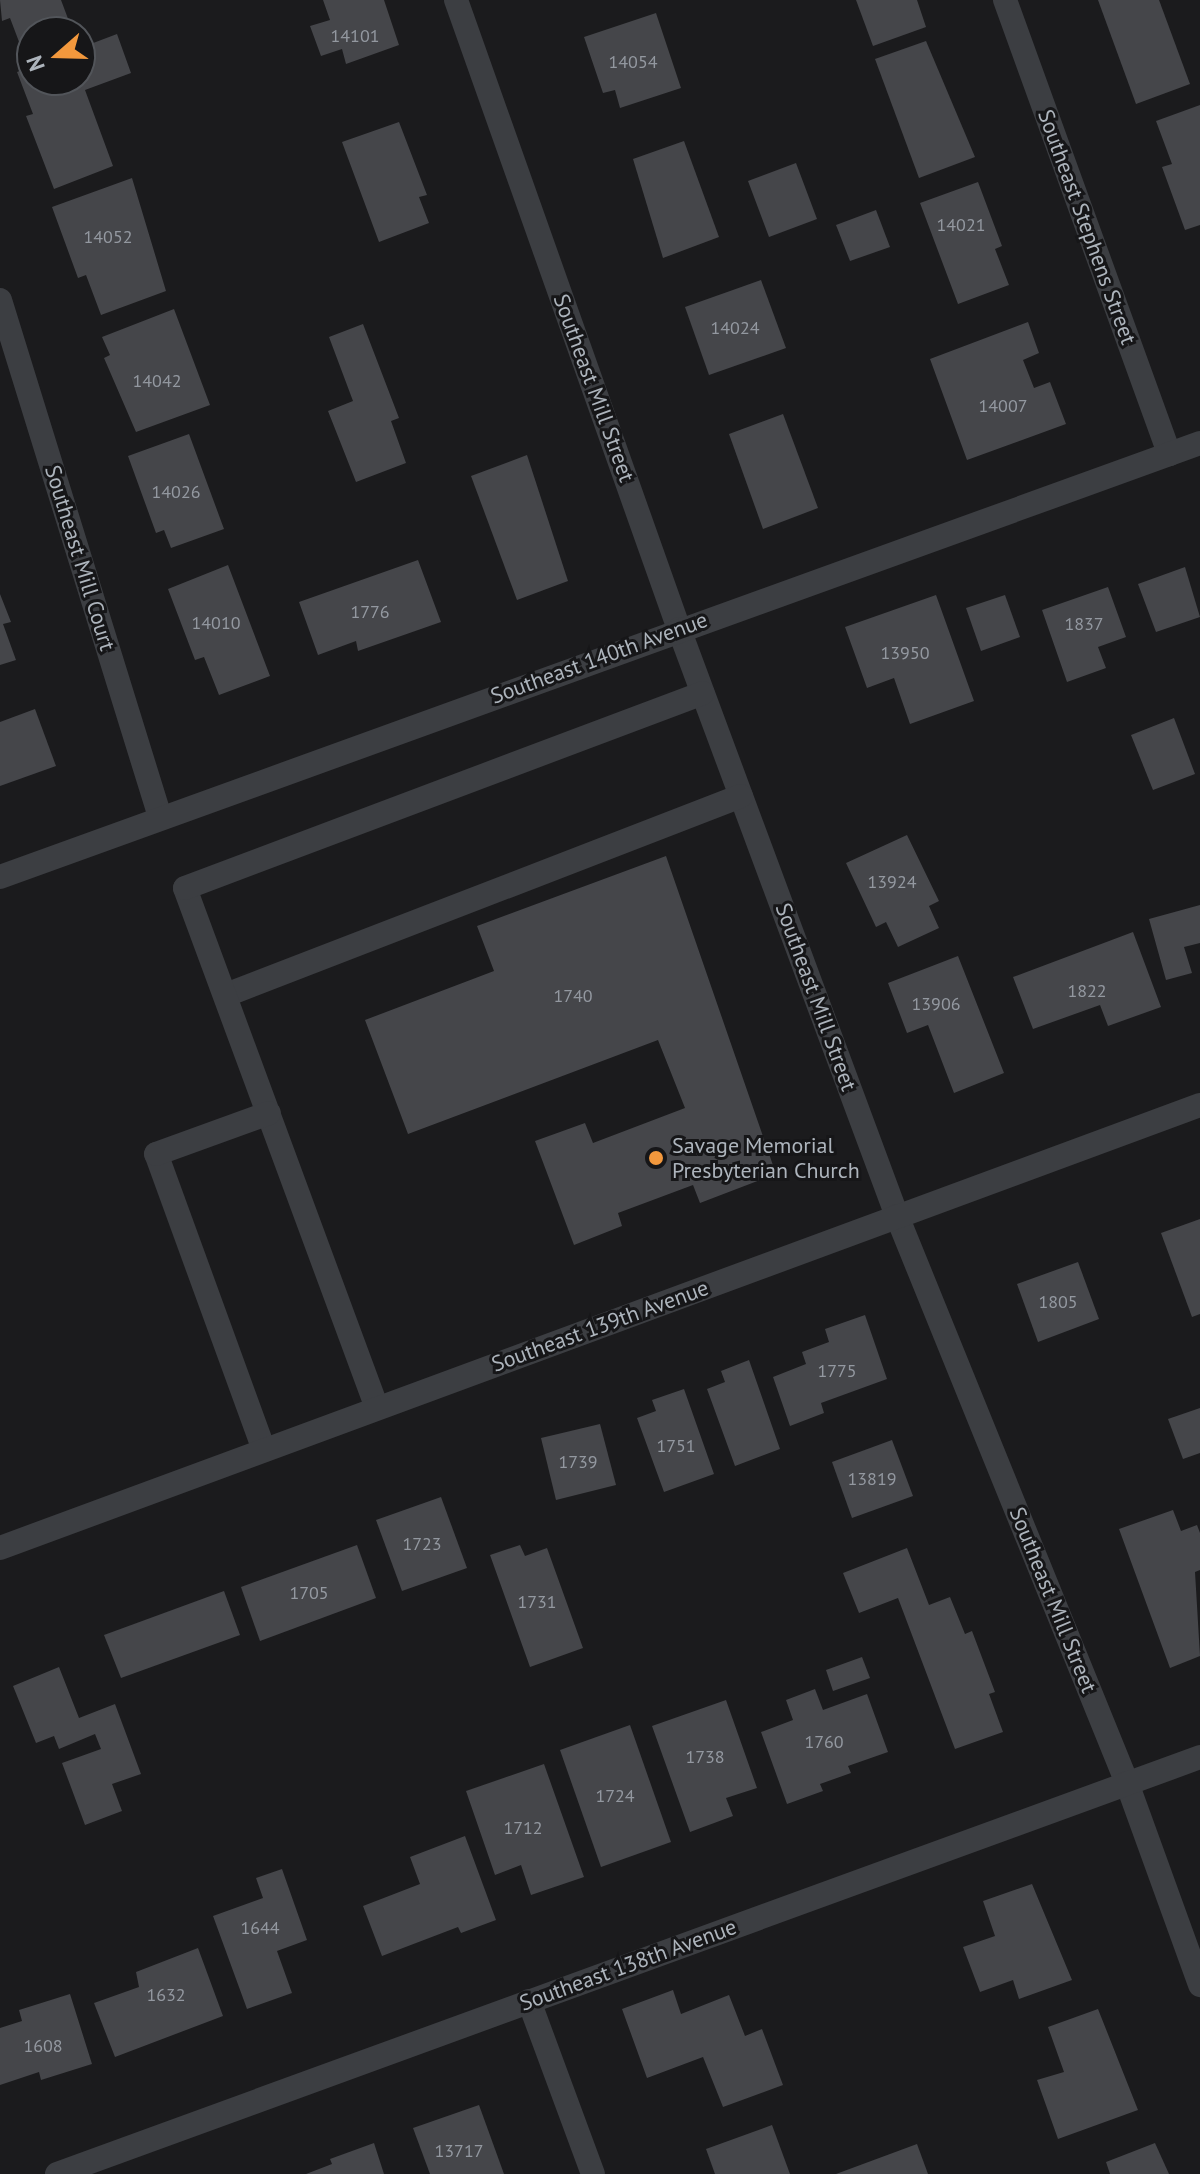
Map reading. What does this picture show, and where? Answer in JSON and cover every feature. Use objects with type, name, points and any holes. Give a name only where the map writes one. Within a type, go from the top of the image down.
[{"type":"street","name":"Southeast Mill Street","points":[[456,0],[679,629],[897,1216],[1127,1783],[1200,1985]]},
{"type":"street","name":"Southeast Stephens Street","points":[[1005,0],[1169,454]]},
{"type":"street","name":"Southeast Mill Court","points":[[0,300],[160,817]]},
{"type":"street","name":"Southeast 140th Avenue","points":[[0,877],[1200,443]]},
{"type":"street","points":[[377,1408],[185,888],[703,693]]},
{"type":"street","points":[[226,995],[741,796]]},
{"type":"street","name":"Southeast 139th Avenue","points":[[0,1548],[1200,1105]]},
{"type":"street","points":[[264,1450],[156,1154],[269,1113]]},
{"type":"street","name":"Southeast 138th Avenue","points":[[57,2174],[1200,1757]]},
{"type":"street","points":[[529,2001],[593,2174]]},
{"type":"building","points":[[0,0],[61,0],[67,16],[16,16],[16,34],[10,18],[2,21]]},
{"type":"building","points":[[323,0],[384,0],[399,45],[346,64],[342,49],[321,56],[310,26],[330,20]]},
{"type":"building","points":[[856,0],[917,0],[926,27],[873,46]]},
{"type":"building","points":[[1098,0],[1159,0],[1190,84],[1136,104]]},
{"type":"building","points":[[656,13],[681,88],[620,108],[615,90],[603,93],[584,37]]},
{"type":"building","points":[[117,34],[131,73],[96,86],[96,42]]},
{"type":"building","points":[[926,41],[975,157],[919,178],[875,59]]},
{"type":"building","points":[[26,96],[87,96],[113,166],[54,189],[26,116],[33,114]]},
{"type":"building","points":[[1200,105],[1200,225],[1185,230],[1162,167],[1172,164],[1156,121]]},
{"type":"building","points":[[399,122],[427,195],[419,197],[429,223],[379,242],[342,142]]},
{"type":"building","points":[[684,141],[719,237],[663,258],[633,159]]},
{"type":"building","points":[[796,163],[817,219],[769,237],[748,181]]},
{"type":"building","points":[[132,178],[166,291],[101,315],[86,275],[78,278],[52,207]]},
{"type":"building","points":[[978,182],[1002,246],[995,249],[1009,285],[958,304],[920,203]]},
{"type":"building","points":[[876,210],[890,247],[850,261],[836,225]]},
{"type":"building","points":[[761,280],[786,348],[709,375],[685,307]]},
{"type":"building","points":[[174,309],[210,405],[136,432],[104,358],[110,355],[102,337]]},
{"type":"building","points":[[1028,322],[1039,353],[1023,360],[1034,388],[1050,382],[1066,424],[967,460],[930,359]]},
{"type":"building","points":[[363,324],[399,418],[391,421],[406,463],[356,482],[328,411],[353,401],[329,337]]},
{"type":"building","points":[[783,414],[818,508],[763,529],[729,434]]},
{"type":"building","points":[[189,434],[224,529],[171,548],[164,530],[156,533],[128,456]]},
{"type":"building","points":[[527,455],[568,581],[517,600],[471,476]]},
{"type":"building","points":[[418,560],[441,622],[358,651],[356,641],[318,655],[299,602]]},
{"type":"building","points":[[228,565],[270,676],[219,695],[204,657],[195,660],[168,589]]},
{"type":"building","points":[[1185,567],[1200,617],[1156,632],[1138,584]]},
{"type":"building","points":[[1108,587],[1126,637],[1098,647],[1106,668],[1067,682],[1042,610]]},
{"type":"building","points":[[0,594],[11,622],[3,624],[16,660],[0,665]]},
{"type":"building","points":[[936,595],[974,701],[910,724],[894,678],[867,688],[845,627]]},
{"type":"building","points":[[1005,595],[1020,637],[981,651],[966,608]]},
{"type":"building","points":[[35,709],[56,766],[0,786],[0,722]]},
{"type":"building","points":[[1174,718],[1195,774],[1153,790],[1131,735]]},
{"type":"building","points":[[907,835],[939,901],[929,906],[939,928],[898,947],[886,922],[876,927],[846,863]]},
{"type":"building","points":[[666,856],[776,1174],[700,1203],[693,1185],[618,1213],[622,1226],[574,1245],[535,1141],[585,1123],[593,1143],[685,1108],[658,1040],[408,1134],[365,1020],[494,971],[477,926]]},
{"type":"building","points":[[1200,905],[1200,943],[1184,947],[1192,973],[1166,980],[1149,919]]},
{"type":"building","points":[[1133,932],[1161,1007],[1108,1026],[1100,1005],[1033,1029],[1013,977]]},
{"type":"building","points":[[958,956],[1004,1073],[954,1093],[928,1025],[907,1033],[888,983]]},
{"type":"building","points":[[1200,1219],[1200,1314],[1192,1317],[1161,1233]]},
{"type":"building","points":[[1078,1262],[1099,1319],[1038,1342],[1017,1284]]},
{"type":"building","points":[[865,1315],[887,1379],[821,1403],[824,1413],[790,1426],[773,1377],[806,1364],[802,1352],[829,1342],[825,1329]]},
{"type":"building","points":[[749,1360],[780,1449],[735,1466],[707,1389],[725,1382],[721,1371]]},
{"type":"building","points":[[684,1389],[714,1474],[664,1492],[637,1418],[656,1411],[652,1400]]},
{"type":"building","points":[[1200,1408],[1200,1453],[1183,1459],[1168,1419]]},
{"type":"building","points":[[600,1424],[616,1485],[556,1500],[541,1438]]},
{"type":"building","points":[[892,1440],[913,1496],[852,1518],[832,1462]]},
{"type":"building","points":[[441,1497],[467,1568],[402,1591],[376,1520]]},
{"type":"building","points":[[1173,1510],[1181,1531],[1197,1525],[1200,1533],[1200,1570],[1195,1572],[1200,1656],[1170,1668],[1119,1529]]},
{"type":"building","points":[[357,1545],[376,1598],[260,1641],[241,1587]]},
{"type":"building","points":[[520,1545],[525,1556],[547,1548],[583,1648],[530,1667],[490,1555]]},
{"type":"building","points":[[907,1548],[929,1605],[950,1597],[965,1634],[972,1631],[995,1692],[989,1694],[1003,1732],[955,1749],[898,1598],[859,1613],[843,1573]]},
{"type":"building","points":[[224,1591],[240,1635],[121,1678],[104,1635]]},
{"type":"building","points":[[862,1657],[870,1678],[833,1691],[826,1670]]},
{"type":"building","points":[[59,1667],[79,1718],[115,1704],[141,1774],[112,1784],[122,1811],[85,1825],[62,1763],[101,1749],[95,1734],[59,1749],[54,1736],[36,1743],[13,1686]]},
{"type":"building","points":[[815,1689],[823,1710],[867,1694],[888,1752],[848,1766],[851,1773],[820,1784],[823,1791],[787,1804],[761,1732],[793,1720],[786,1700]]},
{"type":"building","points":[[726,1700],[757,1788],[726,1798],[733,1816],[690,1832],[652,1726]]},
{"type":"building","points":[[630,1725],[671,1842],[601,1867],[560,1750]]},
{"type":"building","points":[[544,1764],[584,1877],[531,1895],[521,1865],[495,1875],[466,1791]]},
{"type":"building","points":[[465,1836],[496,1920],[461,1933],[458,1927],[382,1956],[363,1906],[420,1884],[410,1857]]},
{"type":"building","points":[[282,1869],[307,1940],[277,1951],[292,1993],[247,2009],[213,1916],[263,1898],[256,1878]]},
{"type":"building","points":[[1032,1884],[1072,1980],[1019,1999],[1013,1980],[980,1992],[963,1947],[995,1936],[983,1901]]},
{"type":"building","points":[[198,1948],[223,2016],[115,2057],[94,2003],[139,1987],[136,1972]]},
{"type":"building","points":[[673,1990],[681,2014],[729,1995],[745,2036],[762,2029],[783,2085],[723,2107],[703,2057],[647,2078],[622,2009]]},
{"type":"building","points":[[70,1994],[92,2064],[41,2080],[39,2072],[0,2085],[0,2028],[22,2021],[19,2010]]},
{"type":"building","points":[[1098,2009],[1138,2110],[1058,2139],[1037,2080],[1064,2072],[1048,2027]]},
{"type":"building","points":[[479,2105],[504,2174],[430,2174],[413,2128]]},
{"type":"building","points":[[772,2125],[790,2174],[715,2174],[706,2149]]},
{"type":"building","points":[[374,2143],[384,2174],[306,2174],[332,2164],[330,2159]]},
{"type":"building","points":[[1155,2143],[1169,2174],[1110,2174],[1106,2162]]},
{"type":"building","points":[[917,2144],[928,2174],[836,2174]]},
{"type":"place","name":"Savage Memorial Presbyterian Church","points":[[656,1158]]}]
